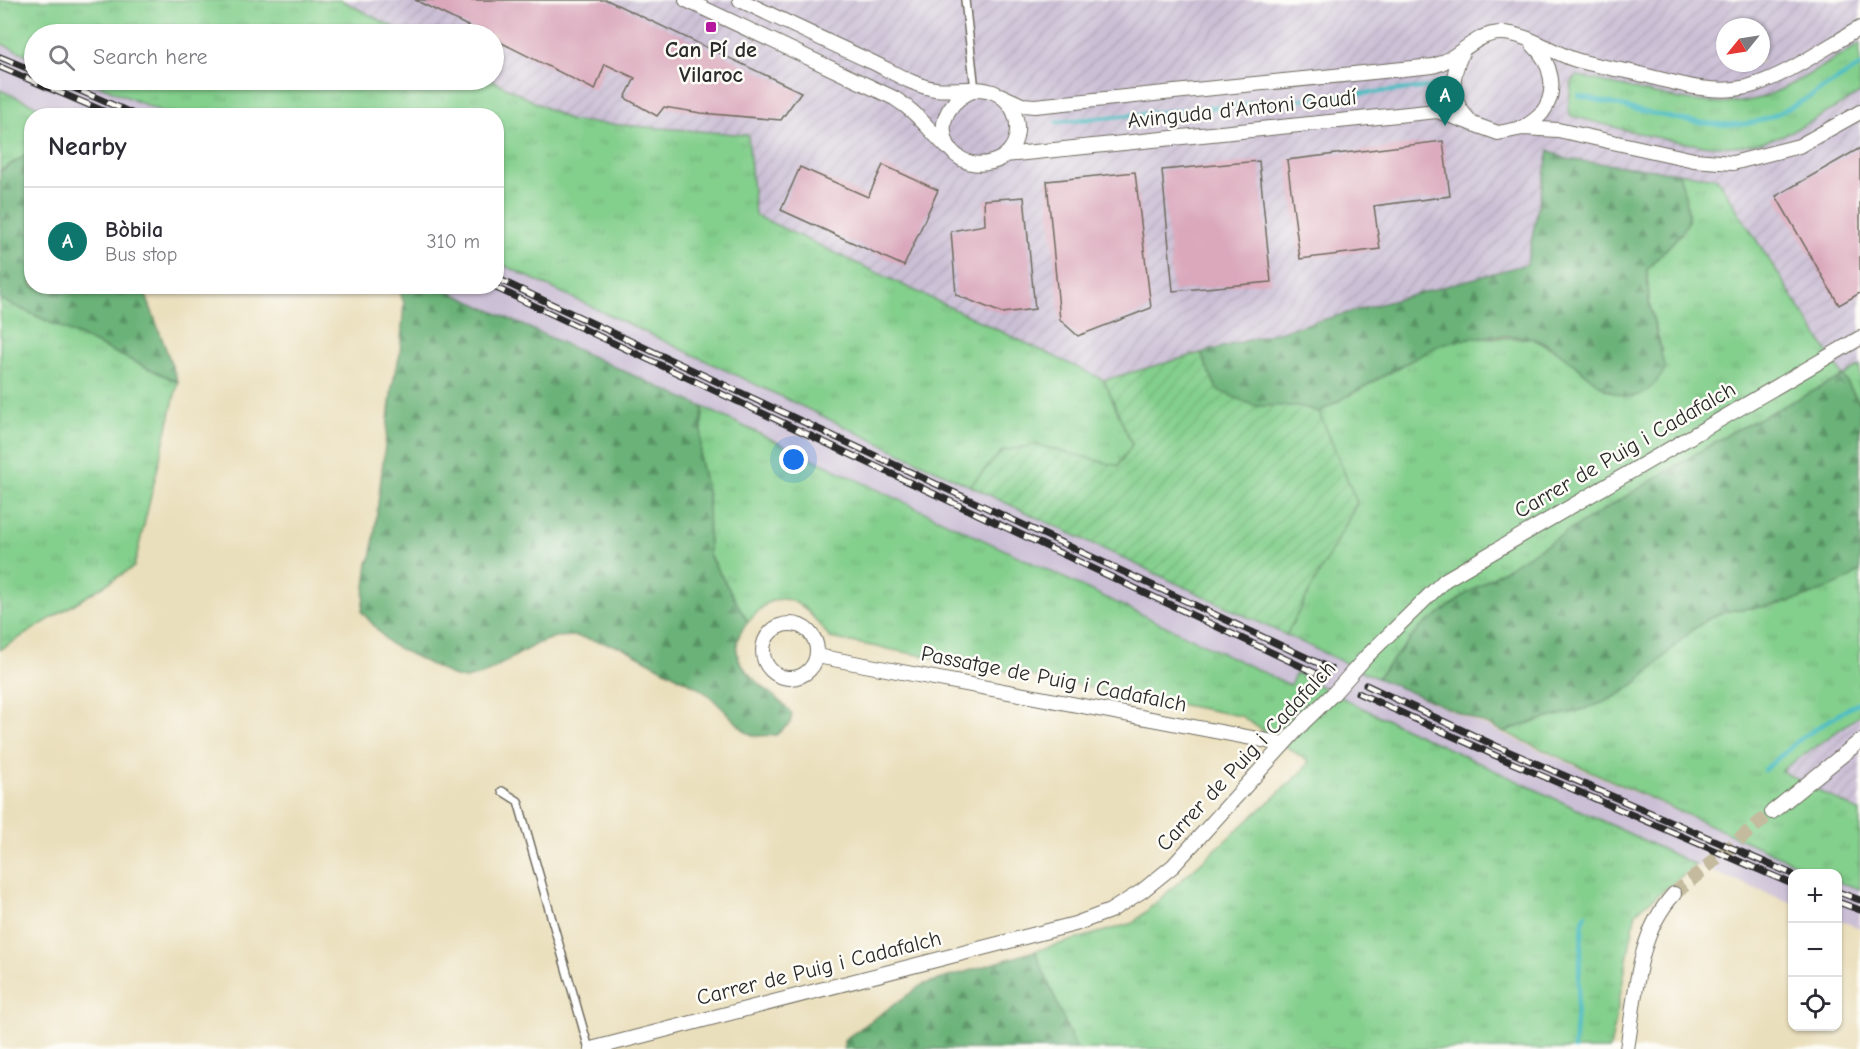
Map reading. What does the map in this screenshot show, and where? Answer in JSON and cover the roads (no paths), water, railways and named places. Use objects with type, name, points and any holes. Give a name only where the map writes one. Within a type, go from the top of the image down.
[{"type":"street","points":[[686,0],[894,98],[914,110],[930,131],[965,161],[978,164],[994,162],[1012,148],[1018,126],[1015,113],[1000,95],[988,90],[934,89],[740,0]]},
{"type":"street","name":"Avinguda d'Antoni Gaudí","points":[[1000,95],[1022,105],[1035,106],[1432,66],[1443,64],[1462,53],[1473,42],[1488,35],[1501,33],[1527,40],[1574,59],[1704,88],[1728,90],[1769,79],[1860,28]]},
{"type":"street","points":[[1523,128],[1542,114],[1550,99],[1552,81],[1543,54],[1527,40]]},
{"type":"street","points":[[1462,53],[1453,73],[1453,90],[1458,107],[1469,121],[1481,128]]},
{"type":"street","points":[[954,153],[944,136],[946,113],[959,96],[975,90]]},
{"type":"street","name":"Avinguda d'Antoni Gaudí","points":[[1005,155],[1437,111],[1498,133],[1523,128],[1558,130],[1694,160],[1733,163],[1767,157],[1799,146],[1860,112]]},
{"type":"street","name":"Carrer de Puig i Cadafalch","points":[[590,1049],[1075,924],[1110,911],[1143,891],[1173,866],[1367,656],[1445,580],[1860,338]]},
{"type":"street","points":[[781,625],[799,625],[811,634],[817,656],[811,669],[803,675],[787,678],[777,675],[767,667],[762,653],[763,644],[773,629],[781,625]]},
{"type":"street","name":"Passatge de Puig i Cadafalch","points":[[817,656],[1284,744]]},
{"type":"street","points":[[1772,812],[1860,741]]},
{"type":"street","points":[[1627,1049],[1644,946],[1663,906],[1674,894]]},
{"type":"lane","points":[[965,0],[975,90]]},
{"type":"lane","points":[[502,791],[518,801],[590,1049]]},
{"type":"waterway","points":[[1579,96],[1691,121],[1714,124],[1755,122],[1781,112],[1860,66]]},
{"type":"waterway","points":[[1057,122],[1431,87]]},
{"type":"waterway","points":[[1764,770],[1803,737],[1860,701]]},
{"type":"waterway","points":[[1574,1049],[1583,921],[1586,914]]},
{"type":"tunnel","points":[[1674,894],[1772,812]]},
{"type":"railway","points":[[0,57],[24,67]]},
{"type":"railway","points":[[0,67],[24,77]]},
{"type":"railway","points":[[54,90],[96,108]]},
{"type":"railway","points":[[79,90],[120,108]]},
{"type":"railway","points":[[504,282],[1331,669]]},
{"type":"railway","points":[[504,292],[1324,677]]},
{"type":"railway","points":[[1366,685],[1496,746],[1788,872]]},
{"type":"railway","points":[[1358,693],[1494,755],[1788,882]]},
{"type":"railway","points":[[1842,893],[1860,900]]},
{"type":"railway","points":[[1842,903],[1860,910]]},
{"type":"place","name":"Can Pí de Vilaroc","points":[[711,27]]},
{"type":"place","name":"Bòbila","points":[[1445,126]]}]
